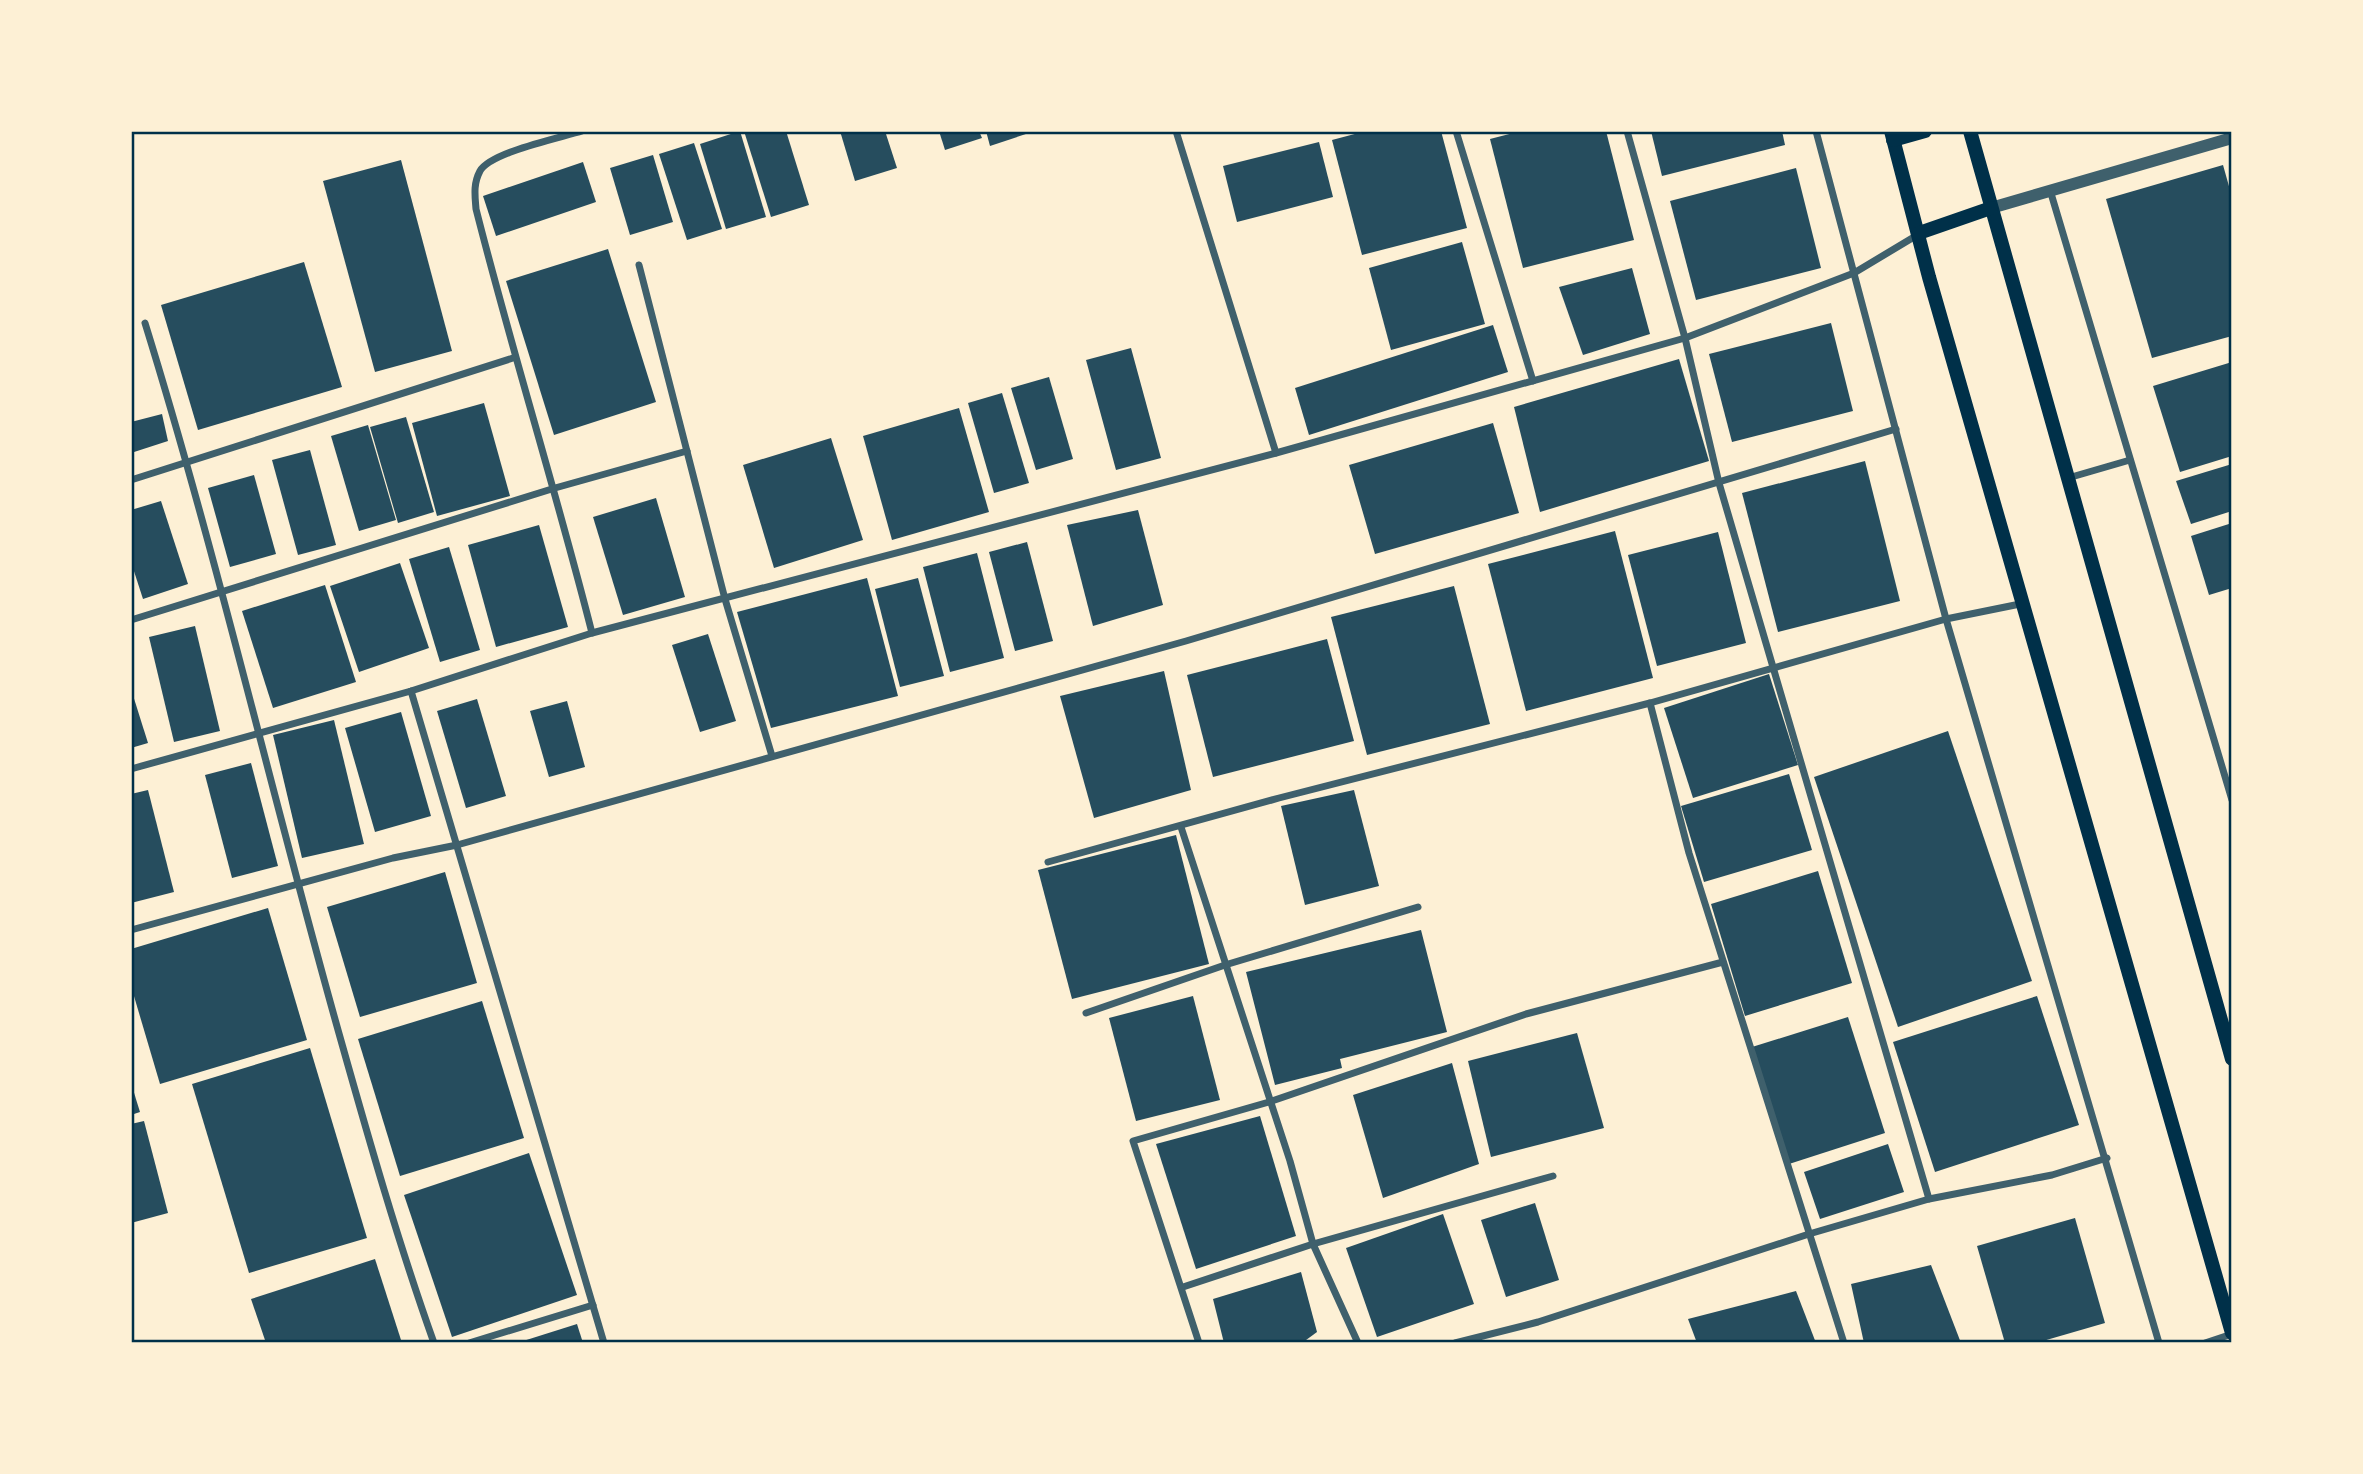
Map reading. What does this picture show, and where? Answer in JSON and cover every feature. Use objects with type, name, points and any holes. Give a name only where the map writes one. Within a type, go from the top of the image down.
[{"type":"main road","points":[[1925,131],[1892,136],[2232,1334]]},
{"type":"main road","points":[[1970,131],[2232,1059]]},
{"type":"main road","points":[[1919,233],[1991,208]]},
{"type":"street","points":[[582,131],[495,159],[481,169],[474,188],[476,209],[513,358],[555,488],[593,633]]},
{"type":"street","points":[[1177,131],[1276,453]]},
{"type":"street","points":[[1456,131],[1533,381]]},
{"type":"street","points":[[1627,131],[1685,338],[1719,483],[1929,1199]]},
{"type":"street","points":[[1816,131],[1946,619],[2107,1158],[2159,1343]]},
{"type":"street","points":[[1991,208],[2232,138]]},
{"type":"street","points":[[2050,190],[2232,800]]},
{"type":"street","points":[[131,769],[411,691],[593,633],[1276,453],[1685,338],[1854,273],[1919,233]]},
{"type":"street","points":[[639,265],[725,599],[772,756]]},
{"type":"street","points":[[145,323],[188,463],[297,885],[398,1243],[434,1343]]},
{"type":"street","points":[[131,480],[513,358]]},
{"type":"street","points":[[131,930],[393,858],[457,845],[1186,642],[1896,429]]},
{"type":"street","points":[[131,620],[555,488],[687,451]]},
{"type":"street","points":[[2068,478],[2130,460]]},
{"type":"street","points":[[1048,862],[1650,703],[1946,619],[2025,603]]},
{"type":"street","points":[[411,691],[604,1343]]},
{"type":"street","points":[[1650,703],[1689,853],[1844,1343]]},
{"type":"street","points":[[1181,827],[1290,1161],[1313,1244],[1358,1343]]},
{"type":"street","points":[[1086,1013],[1226,965],[1418,907]]},
{"type":"street","points":[[1199,1343],[1183,1287],[1133,1141],[1269,1102],[1526,1014],[1723,962]]},
{"type":"street","points":[[1454,1343],[1538,1322],[1809,1234],[1929,1199],[2052,1175],[2107,1158]]},
{"type":"street","points":[[1183,1287],[1313,1244],[1553,1176]]},
{"type":"street","points":[[469,1343],[593,1305]]},
{"type":"street","points":[[2205,1343],[2232,1334]]},
{"type":"building","points":[[740,131],[766,217],[726,229],[700,144]]},
{"type":"building","points":[[744,131],[786,131],[809,205],[771,217]]},
{"type":"building","points":[[840,131],[885,131],[897,168],[855,181]]},
{"type":"building","points":[[939,131],[979,131],[982,138],[945,150]]},
{"type":"building","points":[[986,131],[1032,131],[1032,132],[990,146]]},
{"type":"building","points":[[1366,131],[1441,131],[1467,228],[1362,255],[1332,140]]},
{"type":"building","points":[[1521,131],[1606,131],[1634,240],[1523,268],[1490,139]]},
{"type":"building","points":[[1651,131],[1782,131],[1785,145],[1662,176]]},
{"type":"building","points":[[1319,142],[1333,197],[1237,222],[1223,166]]},
{"type":"building","points":[[694,143],[722,229],[687,240],[659,154]]},
{"type":"building","points":[[653,155],[673,222],[630,235],[610,168]]},
{"type":"building","points":[[401,160],[452,351],[375,372],[323,181]]},
{"type":"building","points":[[583,162],[596,202],[496,236],[483,196]]},
{"type":"building","points":[[2223,165],[2232,197],[2232,336],[2152,358],[2106,199]]},
{"type":"building","points":[[1796,168],[1821,268],[1696,300],[1670,201]]},
{"type":"building","points":[[1462,242],[1485,324],[1391,350],[1369,268]]},
{"type":"building","points":[[608,249],[656,402],[554,435],[506,281]]},
{"type":"building","points":[[304,262],[342,387],[198,430],[161,305]]},
{"type":"building","points":[[1632,268],[1650,334],[1583,355],[1559,287]]},
{"type":"building","points":[[1831,323],[1853,411],[1732,442],[1709,354]]},
{"type":"building","points":[[1493,325],[1508,372],[1309,435],[1295,388]]},
{"type":"building","points":[[1131,348],[1161,458],[1116,470],[1086,360]]},
{"type":"building","points":[[1679,359],[1709,461],[1540,512],[1514,407]]},
{"type":"building","points":[[2232,362],[2232,456],[2180,472],[2153,386]]},
{"type":"building","points":[[1049,377],[1073,459],[1036,470],[1011,388]]},
{"type":"building","points":[[1002,393],[1029,483],[994,493],[968,403]]},
{"type":"building","points":[[484,403],[510,496],[437,516],[412,423]]},
{"type":"building","points":[[959,408],[989,512],[892,540],[863,436]]},
{"type":"building","points":[[162,414],[168,441],[131,453],[131,422]]},
{"type":"building","points":[[406,417],[434,512],[398,523],[370,427]]},
{"type":"building","points":[[1493,423],[1519,513],[1375,554],[1349,465]]},
{"type":"building","points":[[368,425],[396,520],[359,531],[331,436]]},
{"type":"building","points":[[831,438],[863,540],[774,568],[743,465]]},
{"type":"building","points":[[310,450],[336,545],[298,555],[272,460]]},
{"type":"building","points":[[1865,461],[1900,601],[1778,632],[1742,493]]},
{"type":"building","points":[[2232,464],[2232,511],[2191,524],[2176,481]]},
{"type":"building","points":[[254,475],[276,554],[230,567],[208,488]]},
{"type":"building","points":[[656,498],[685,597],[623,615],[593,517]]},
{"type":"building","points":[[161,501],[188,584],[143,599],[131,562],[131,510]]},
{"type":"building","points":[[1138,510],[1163,605],[1093,626],[1067,525]]},
{"type":"building","points":[[2232,523],[2232,588],[2209,595],[2191,536]]},
{"type":"building","points":[[539,525],[568,627],[496,647],[468,545]]},
{"type":"building","points":[[1615,531],[1653,678],[1526,711],[1488,564]]},
{"type":"building","points":[[1718,532],[1746,643],[1657,666],[1628,555]]},
{"type":"building","points":[[1027,542],[1053,641],[1015,651],[989,552]]},
{"type":"building","points":[[449,547],[480,650],[440,662],[409,559]]},
{"type":"building","points":[[977,553],[1004,658],[950,672],[923,567]]},
{"type":"building","points":[[400,563],[429,648],[359,672],[330,586]]},
{"type":"building","points":[[867,578],[898,696],[771,728],[737,612]]},
{"type":"building","points":[[918,578],[944,676],[900,687],[875,589]]},
{"type":"building","points":[[325,585],[356,682],[273,708],[242,611]]},
{"type":"building","points":[[1454,586],[1490,724],[1367,755],[1331,617]]},
{"type":"building","points":[[195,626],[220,731],[174,742],[149,637]]},
{"type":"building","points":[[708,634],[736,721],[700,732],[672,645]]},
{"type":"building","points":[[1327,639],[1354,741],[1213,777],[1187,675]]},
{"type":"building","points":[[1164,671],[1191,790],[1094,818],[1060,696]]},
{"type":"building","points":[[1769,674],[1798,765],[1693,798],[1664,708]]},
{"type":"building","points":[[131,689],[148,743],[131,748]]},
{"type":"building","points":[[477,699],[506,796],[466,808],[437,711]]},
{"type":"building","points":[[567,701],[585,767],[549,777],[530,711]]},
{"type":"building","points":[[401,712],[431,816],[375,832],[345,728]]},
{"type":"building","points":[[334,720],[364,844],[302,858],[273,735]]},
{"type":"building","points":[[1948,731],[2032,981],[1898,1027],[1814,777]]},
{"type":"building","points":[[251,763],[278,866],[232,878],[205,775]]},
{"type":"building","points":[[1789,774],[1812,850],[1704,882],[1681,806]]},
{"type":"building","points":[[148,790],[174,892],[131,903],[131,794]]},
{"type":"building","points":[[1354,790],[1379,886],[1305,905],[1281,806]]},
{"type":"building","points":[[1176,835],[1209,964],[1072,999],[1038,870]]},
{"type":"building","points":[[1818,871],[1852,983],[1745,1016],[1711,904]]},
{"type":"building","points":[[445,872],[477,983],[360,1017],[327,907]]},
{"type":"building","points":[[268,908],[307,1040],[160,1084],[131,986],[131,949]]},
{"type":"building","points":[[1421,930],[1447,1032],[1340,1059],[1342,1068],[1275,1085],[1246,972]]},
{"type":"building","points":[[1193,996],[1220,1100],[1136,1121],[1109,1018]]},
{"type":"building","points":[[2037,996],[2079,1125],[1935,1172],[1893,1042]]},
{"type":"building","points":[[482,1001],[524,1138],[400,1176],[358,1039]]},
{"type":"building","points":[[1848,1017],[1885,1133],[1789,1164],[1752,1047]]},
{"type":"building","points":[[1577,1033],[1604,1128],[1491,1157],[1468,1061]]},
{"type":"building","points":[[310,1048],[367,1238],[249,1273],[192,1084]]},
{"type":"building","points":[[1452,1063],[1479,1164],[1383,1198],[1353,1095]]},
{"type":"building","points":[[131,1083],[140,1112],[131,1115]]},
{"type":"building","points":[[1260,1116],[1296,1236],[1196,1269],[1156,1144]]},
{"type":"building","points":[[144,1121],[168,1213],[131,1223],[131,1124]]},
{"type":"building","points":[[1888,1144],[1904,1192],[1820,1219],[1804,1172]]},
{"type":"building","points":[[529,1153],[577,1295],[452,1337],[404,1195]]},
{"type":"building","points":[[1535,1203],[1559,1280],[1506,1297],[1481,1220]]},
{"type":"building","points":[[1443,1214],[1474,1304],[1377,1337],[1346,1248]]},
{"type":"building","points":[[2075,1218],[2105,1323],[2036,1343],[2005,1343],[1977,1246]]},
{"type":"building","points":[[375,1259],[402,1343],[266,1343],[251,1299]]},
{"type":"building","points":[[1931,1265],[1961,1343],[1864,1343],[1851,1284]]},
{"type":"building","points":[[1301,1272],[1317,1332],[1302,1343],[1224,1343],[1213,1299]]},
{"type":"building","points":[[1796,1291],[1816,1343],[1697,1343],[1688,1319]]},
{"type":"building","points":[[577,1324],[583,1343],[520,1343],[520,1342]]}]
